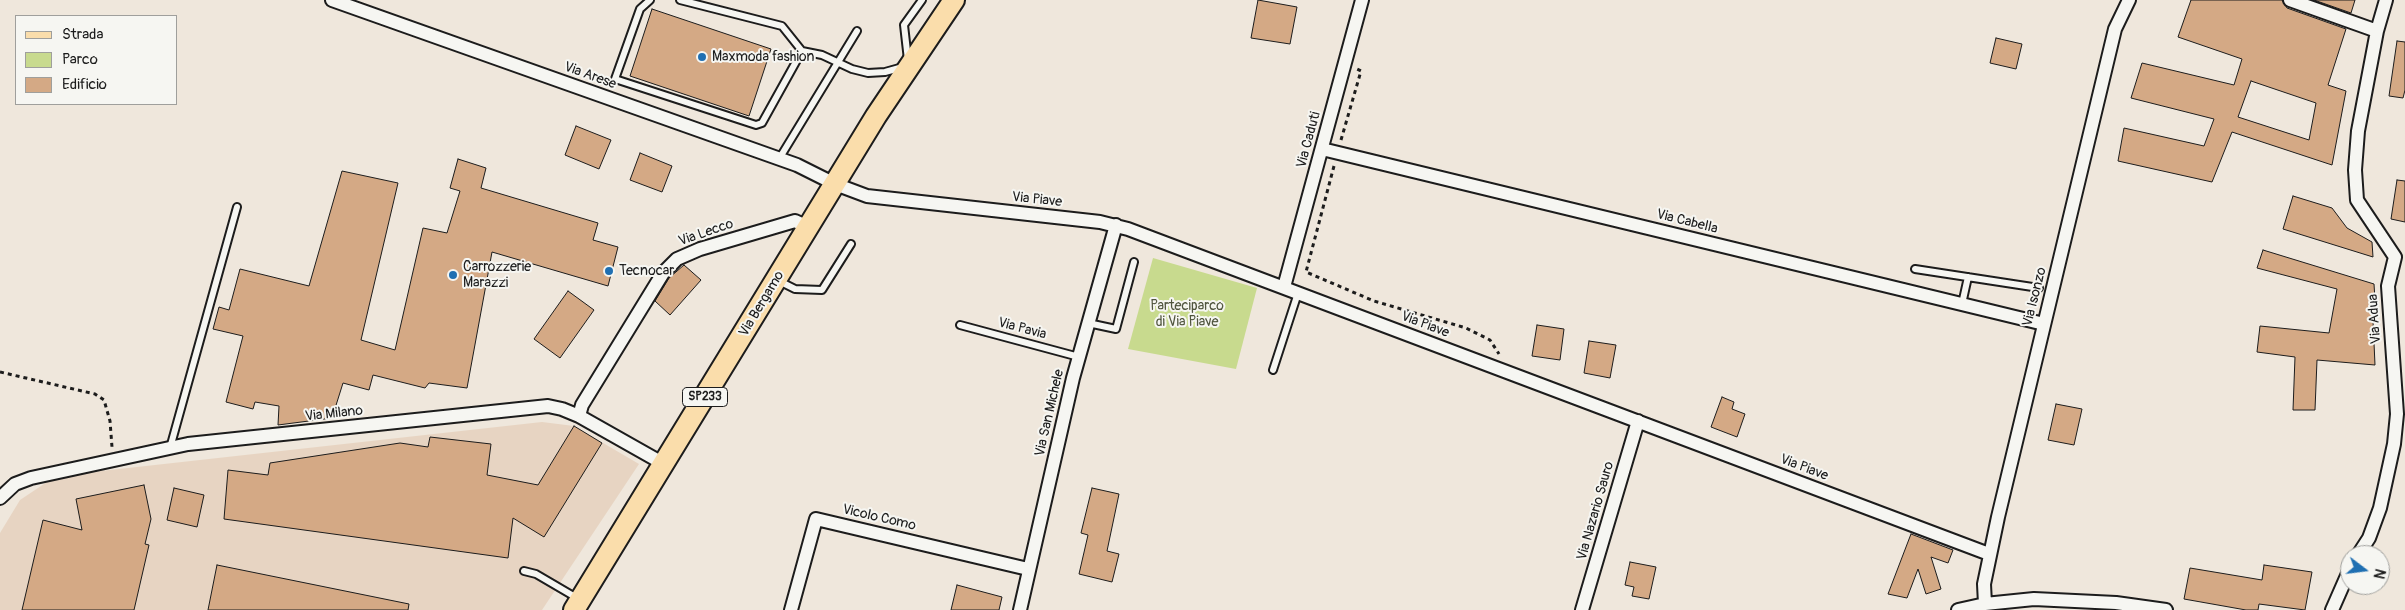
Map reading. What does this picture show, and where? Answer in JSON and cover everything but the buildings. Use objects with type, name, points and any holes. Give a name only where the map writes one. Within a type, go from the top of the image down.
[{"type":"main road","name":"Via Bergamo","points":[[577,605],[808,226],[909,65],[954,0]]},
{"type":"street","name":"Via Arese","points":[[332,0],[779,159],[835,184]]},
{"type":"street","name":"Via Caduti","points":[[1284,287],[1362,0]]},
{"type":"street","name":"Via Isonzo","points":[[1985,604],[1984,584],[1989,554],[2115,29],[2129,0]]},
{"type":"street","points":[[2290,0],[2377,31]]},
{"type":"street","name":"Via Adua","points":[[2364,545],[2380,508],[2401,417],[2388,286],[2400,259],[2357,200],[2355,170],[2358,131],[2377,31],[2386,0]]},
{"type":"street","name":"Via Cabella","points":[[1322,149],[2044,324]]},
{"type":"street","name":"Via Piave","points":[[835,184],[867,196],[1116,225],[1989,554]]},
{"type":"street","name":"Via Lecco","points":[[579,416],[582,405],[663,273],[677,259],[700,249],[795,221],[808,226]]},
{"type":"street","name":"Via San Michele","points":[[1020,610],[1028,569],[1079,357],[1116,225]]},
{"type":"street","name":"Via Milano","points":[[1,494],[14,484],[31,478],[188,444],[548,406],[562,408],[579,416],[664,464]]},
{"type":"street","name":"Via Nazario Sauro","points":[[1582,610],[1638,421]]},
{"type":"street","name":"Vicolo Como","points":[[791,610],[816,519],[1028,569]]},
{"type":"street","points":[[2332,610],[2340,592]]},
{"type":"street","points":[[1958,610],[1985,604],[2034,599],[2166,610]]},
{"type":"lane","points":[[650,0],[640,8],[615,79],[756,125],[762,123],[802,51]]},
{"type":"lane","points":[[680,0],[782,26],[802,51],[822,55],[852,69],[868,73],[884,72],[909,65],[904,25],[922,0]]},
{"type":"lane","points":[[779,159],[857,31]]},
{"type":"lane","points":[[170,448],[237,207]]},
{"type":"lane","points":[[776,280],[796,289],[822,290],[851,244]]},
{"type":"lane","points":[[1088,323],[1116,329],[1134,262]]},
{"type":"lane","points":[[1915,269],[2039,288]]},
{"type":"lane","points":[[1962,304],[1968,277]]},
{"type":"lane","points":[[1273,370],[1298,293]]},
{"type":"lane","name":"Via Pavia","points":[[960,325],[1079,357]]},
{"type":"lane","points":[[524,571],[536,574],[577,605]]},
{"type":"path","points":[[1345,64],[1361,71],[1337,153],[1306,272],[1374,301],[1466,328],[1490,340],[1497,348],[1501,359],[1500,369]]},
{"type":"path","points":[[0,372],[95,394],[104,400],[110,421],[113,460]]},
{"type":"shaded area","points":[[542,422],[574,426],[639,464],[542,610],[0,610],[0,533],[20,500],[56,476]]},
{"type":"green space","name":"Parteciparco di Via Piave","points":[[1153,258],[1257,288],[1236,369],[1128,349]]},
{"type":"place","name":"Maxmoda fashion","points":[[702,57]]},
{"type":"place","name":"Tecnocar","points":[[609,271]]},
{"type":"place","name":"Carrozzerie Marazzi","points":[[453,275]]}]
